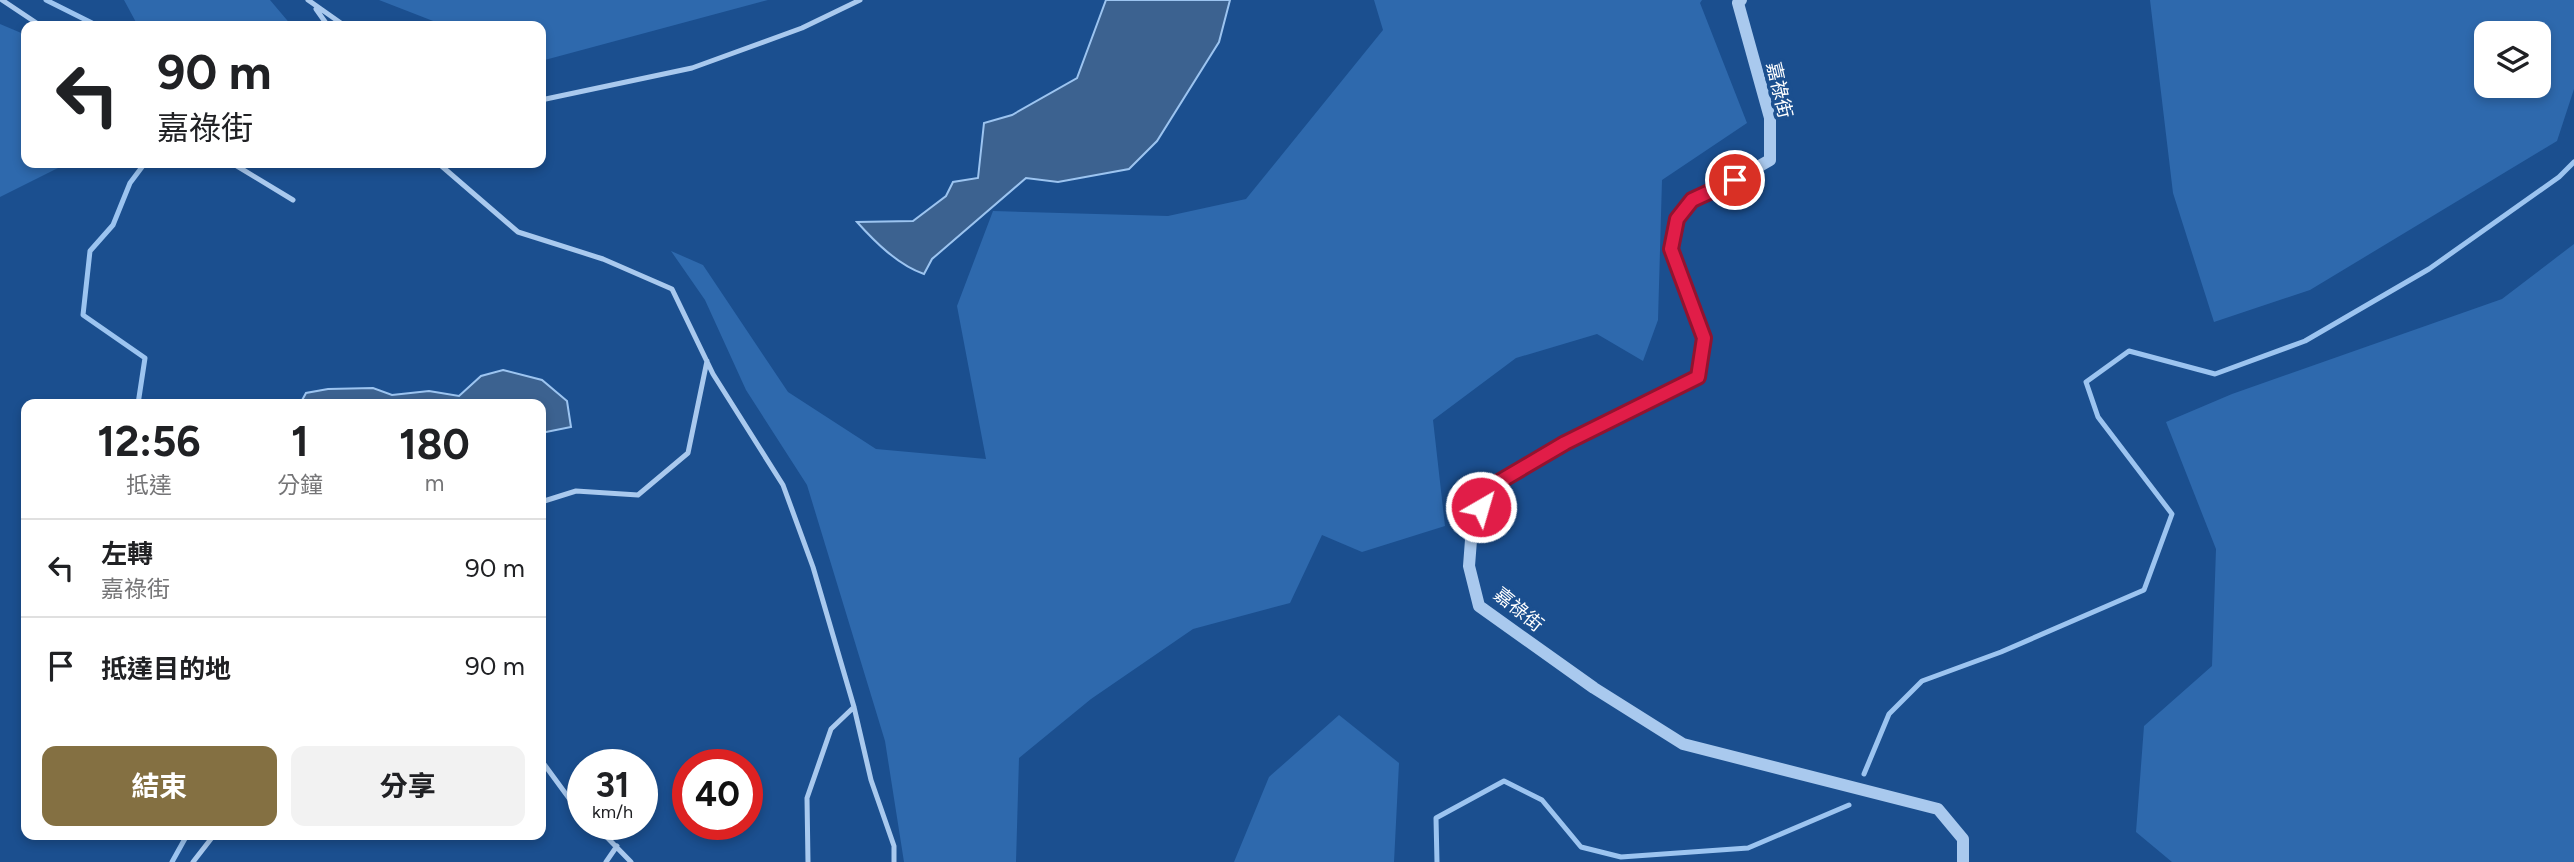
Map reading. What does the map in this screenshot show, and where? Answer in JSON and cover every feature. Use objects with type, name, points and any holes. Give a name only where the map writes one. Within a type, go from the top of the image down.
[{"type":"street","name":"嘉祿街","points":[[1741,0],[1738,3],[1770,118],[1770,160],[1692,200],[1677,219],[1671,249],[1704,338],[1698,377],[1565,443],[1490,487],[1472,527],[1469,566],[1479,606],[1573,673],[1683,744],[1938,809],[1964,839],[1963,862]]},
{"type":"lane","points":[[2,0],[34,21]]},
{"type":"lane","points":[[308,0],[324,21]]},
{"type":"lane","points":[[546,99],[692,68],[802,28],[860,0]]},
{"type":"lane","points":[[314,7],[337,21]]},
{"type":"lane","points":[[240,168],[293,200]]},
{"type":"lane","points":[[444,168],[518,232],[603,259],[672,289],[713,374],[783,485],[813,566],[854,707],[871,780],[894,846],[894,862]]},
{"type":"lane","points":[[546,500],[576,491],[638,495],[688,453],[707,360]]},
{"type":"lane","points":[[808,862],[807,798],[831,729],[854,707]]},
{"type":"lane","points":[[546,767],[567,795]]},
{"type":"lane","points":[[193,862],[210,840]]},
{"type":"lane","points":[[611,840],[631,862]]},
{"type":"lane","points":[[607,862],[617,846]]},
{"type":"shaded area","points":[[124,0],[270,0],[288,21],[135,21]]},
{"type":"shaded area","points":[[379,0],[768,0],[546,60],[546,21],[433,21]]},
{"type":"shaded area","points":[[1106,0],[1230,0],[1219,42],[1157,141],[1129,169],[1058,182],[1026,178],[932,259],[924,274],[905,265],[879,245],[857,222],[913,221],[946,196],[953,182],[978,178],[984,123],[1012,115],[1077,78]]},
{"type":"shaded area","points":[[1374,0],[1702,0],[1700,3],[1747,123],[1662,180],[1658,320],[1643,361],[1597,334],[1516,358],[1433,420],[1445,526],[1362,552],[1322,535],[1290,603],[1193,629],[1091,699],[1019,758],[1016,862],[904,862],[885,741],[807,485],[746,390],[705,300],[671,251],[703,265],[788,392],[876,449],[986,459],[957,306],[993,211],[1168,216],[1246,199],[1383,30]]},
{"type":"shaded area","points":[[2150,0],[2574,0],[2574,89],[2557,141],[2310,290],[2214,322],[2173,193]]},
{"type":"shaded area","points":[[0,24],[21,33],[21,168],[58,168],[0,197]]},
{"type":"shaded area","points":[[2574,244],[2574,862],[2172,862],[2136,832],[2144,726],[2212,666],[2216,549],[2166,422],[2232,394],[2502,299]]},
{"type":"shaded area","points":[[503,370],[542,380],[567,401],[571,427],[546,432],[546,399],[303,399],[306,393],[328,389],[373,388],[392,395],[429,391],[459,396],[481,376]]},
{"type":"shaded area","points":[[1339,715],[1399,763],[1394,862],[1234,862],[1269,777]]},
{"type":"waterway","points":[[46,0],[88,21]]},
{"type":"waterway","points":[[1864,774],[1889,714],[1922,681],[2001,652],[2144,590],[2172,514],[2098,417],[2086,382],[2129,351],[2215,374],[2305,341],[2429,269],[2559,177],[2574,162]]},
{"type":"waterway","points":[[139,399],[145,358],[83,315],[90,251],[113,225],[130,183],[141,168]]},
{"type":"waterway","points":[[1437,862],[1436,818],[1504,781],[1542,800],[1581,847],[1621,857],[1748,848],[1849,805]]},
{"type":"waterway","points":[[172,862],[184,840]]},
{"type":"route","points":[[1481,507],[1490,487],[1565,443],[1698,377],[1704,338],[1671,249],[1677,219],[1692,200],[1735,180]]}]
